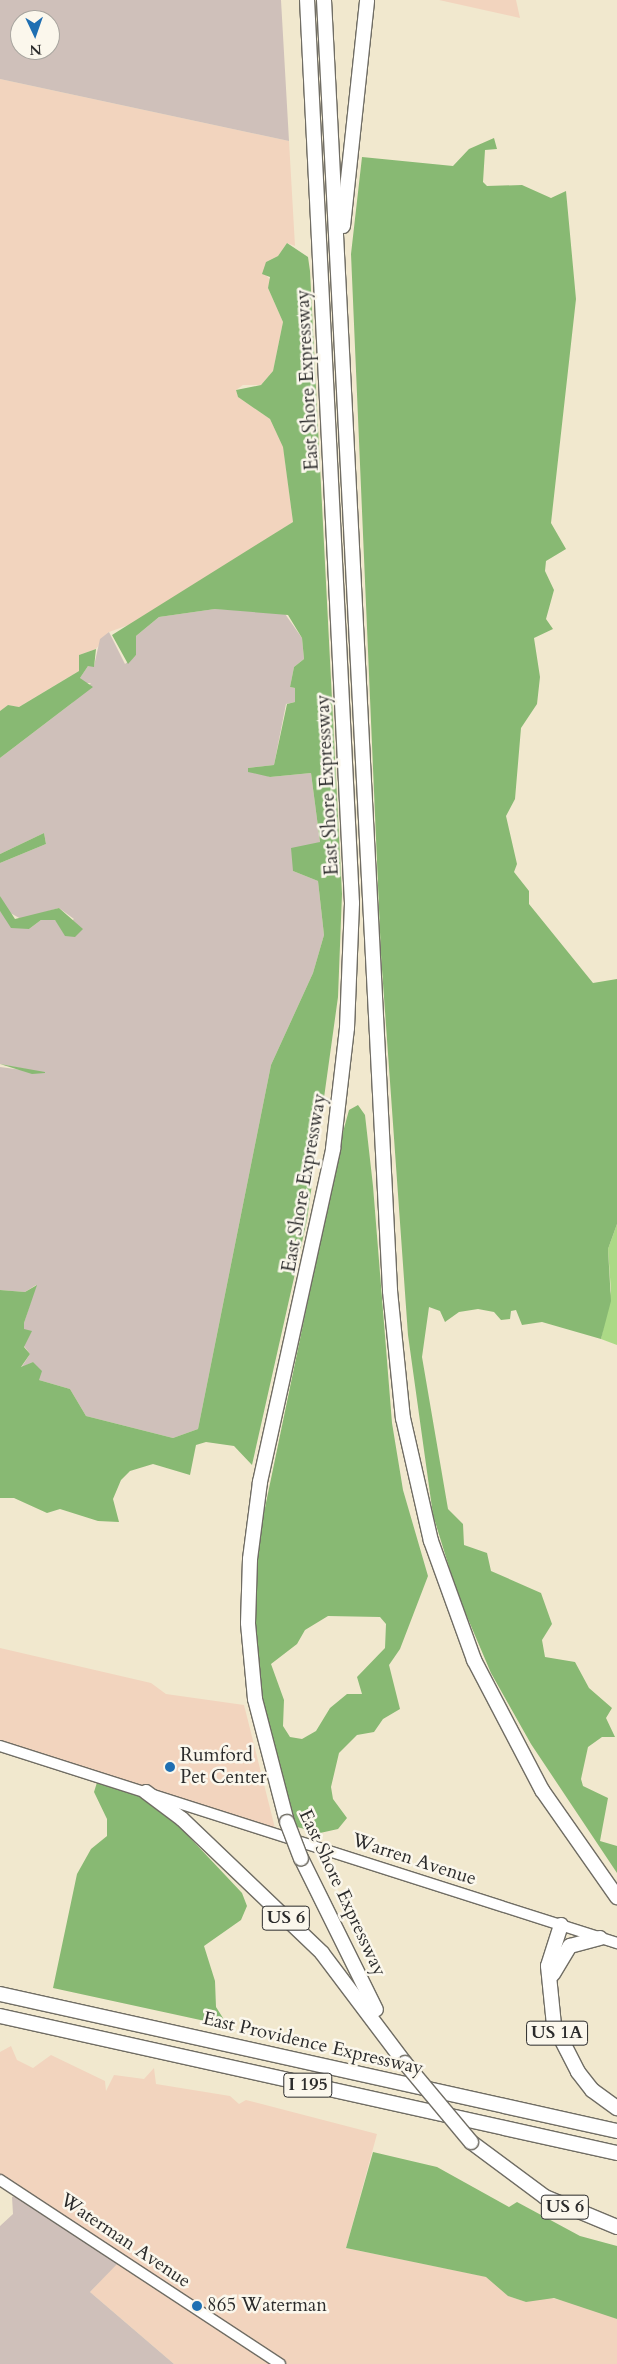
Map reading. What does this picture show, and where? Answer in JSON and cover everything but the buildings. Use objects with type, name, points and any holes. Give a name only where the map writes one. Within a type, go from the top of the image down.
[{"type":"highway","name":"East Shore Expressway","points":[[307,0],[352,903],[347,1028],[332,1149],[260,1482],[250,1559],[248,1623],[255,1699],[286,1822],[301,1858],[405,2063],[471,2142],[545,2197],[617,2227]]},
{"type":"highway","name":"East Shore Expressway","points":[[324,0],[392,1323],[405,1433],[433,1549],[474,1660],[538,1783],[617,1897]]},
{"type":"highway","points":[[339,274],[368,0]]},
{"type":"highway","name":"US 6","points":[[146,1792],[182,1819],[318,1949],[405,2063]]},
{"type":"highway","points":[[549,1987],[549,1960],[561,1925]]},
{"type":"highway","name":"US 1A","points":[[600,1938],[582,1940],[566,1949],[549,1987],[552,2017],[566,2053],[592,2090],[617,2108]]},
{"type":"highway","name":"East Providence Expressway","points":[[0,1994],[617,2131]]},
{"type":"highway","name":"I 195","points":[[0,2016],[617,2153]]},
{"type":"main road","name":"Warren Avenue","points":[[0,1746],[617,1943]]},
{"type":"main road","name":"Waterman Avenue","points":[[0,2180],[280,2364]]},
{"type":"shaded area","points":[[0,0],[281,0],[289,141],[0,79]]},
{"type":"shaded area","points":[[439,0],[516,0],[520,18]]},
{"type":"shaded area","points":[[0,79],[289,141],[295,246],[287,243],[278,256],[266,262],[266,275],[271,281],[268,288],[283,322],[273,371],[261,385],[243,385],[236,390],[238,397],[270,419],[283,446],[293,522],[137,622],[109,632],[96,649],[79,655],[79,671],[19,707],[8,705],[0,711]]},
{"type":"shaded area","points":[[215,609],[283,611],[302,638],[304,659],[294,667],[290,687],[295,688],[295,702],[286,704],[274,765],[248,768],[270,777],[311,773],[320,842],[293,871],[318,881],[324,935],[313,973],[271,1065],[198,1429],[173,1438],[86,1416],[70,1389],[39,1380],[33,1362],[21,1368],[30,1354],[24,1346],[24,1323],[36,1285],[25,1292],[0,1290],[0,1067],[45,1073],[0,1064],[0,911],[29,929],[41,920],[55,920],[63,927],[74,919],[59,908],[21,919],[5,910],[0,896],[0,863],[46,844],[44,833],[0,854],[0,758],[72,703],[91,683],[83,683],[80,678],[88,666],[94,666],[100,639],[109,632],[125,664],[136,655],[136,636],[159,617]]},
{"type":"shaded area","points":[[0,1648],[151,1683],[166,1694],[244,1705],[276,1832],[0,1744]]},
{"type":"shaded area","points":[[11,2046],[17,2060],[33,2068],[51,2055],[105,2081],[106,2091],[114,2075],[144,2079],[154,2068],[156,2084],[230,2096],[239,2104],[246,2100],[377,2134],[346,2248],[487,2277],[508,2296],[526,2302],[547,2297],[590,2307],[617,2319],[617,2364],[174,2364],[90,2292],[119,2261],[0,2181],[0,2052]]},
{"type":"shaded area","points":[[17,2195],[120,2261],[90,2292],[174,2364],[0,2364],[0,2226],[13,2214],[12,2197]]},
{"type":"green space","points":[[494,138],[497,149],[485,150],[483,182],[487,186],[522,185],[551,198],[566,191],[576,299],[551,523],[566,549],[546,561],[545,571],[554,590],[546,619],[553,629],[534,638],[540,677],[537,704],[521,728],[515,799],[506,816],[517,864],[514,872],[529,891],[529,904],[593,983],[617,979],[617,1224],[608,1249],[611,1301],[601,1339],[542,1322],[522,1325],[516,1310],[511,1311],[510,1319],[501,1320],[494,1312],[478,1309],[459,1312],[445,1322],[440,1311],[429,1307],[422,1357],[448,1509],[463,1524],[464,1545],[487,1553],[491,1571],[541,1593],[552,1624],[542,1640],[545,1657],[575,1662],[589,1688],[612,1708],[606,1718],[615,1737],[602,1737],[588,1747],[581,1779],[583,1786],[608,1798],[600,1841],[617,1846],[617,1873],[531,1744],[491,1673],[457,1593],[433,1515],[408,1335],[381,955],[351,254],[362,157],[453,166],[469,149]]},
{"type":"green space","points":[[287,243],[308,257],[310,271],[342,894],[338,997],[307,1220],[252,1465],[234,1446],[206,1442],[196,1445],[190,1475],[153,1464],[130,1471],[121,1480],[113,1499],[119,1522],[98,1521],[60,1509],[47,1513],[14,1498],[0,1498],[0,1290],[25,1292],[37,1285],[24,1323],[24,1329],[32,1331],[24,1347],[30,1354],[21,1367],[33,1362],[42,1371],[39,1380],[70,1389],[86,1416],[173,1438],[198,1429],[271,1065],[313,973],[324,935],[318,881],[293,871],[291,848],[320,842],[311,773],[270,777],[248,772],[248,768],[274,765],[287,704],[295,702],[295,688],[290,687],[294,667],[304,659],[302,638],[288,615],[215,609],[159,617],[136,636],[136,655],[128,664],[112,635],[293,522],[283,447],[270,419],[238,397],[236,390],[261,385],[273,371],[283,322],[268,288],[270,277],[262,274],[266,262],[278,256]]},
{"type":"green space","points":[[96,649],[94,667],[88,666],[80,678],[93,687],[0,758],[0,711],[8,705],[19,707],[79,671],[79,655]]},
{"type":"green space","points":[[44,833],[46,844],[0,863],[0,854]]},
{"type":"green space","points":[[0,896],[15,919],[59,908],[83,929],[75,937],[65,936],[55,920],[41,920],[29,929],[11,928],[0,911]]},
{"type":"green space","points":[[0,1064],[45,1072],[45,1073],[32,1074]]},
{"type":"green space","points":[[358,1105],[365,1115],[373,1186],[392,1423],[403,1490],[428,1576],[400,1649],[389,1665],[400,1709],[383,1719],[374,1732],[357,1735],[339,1753],[331,1787],[333,1799],[347,1818],[338,1829],[320,1833],[297,1827],[265,1722],[256,1669],[256,1551],[349,1110]],"holes":[[[328,1616],[380,1617],[386,1624],[385,1648],[357,1677],[362,1694],[347,1694],[330,1708],[316,1731],[302,1739],[290,1737],[283,1726],[284,1700],[271,1664],[297,1644],[305,1630]]]},
{"type":"green space","points":[[617,1224],[617,1345],[601,1339],[611,1291],[608,1249]]},
{"type":"green space","points":[[99,1776],[146,1791],[242,1893],[247,1906],[241,1920],[204,1946],[215,1981],[216,2007],[228,2026],[53,1988],[77,1874],[91,1849],[107,1836],[107,1819],[94,1792]]},
{"type":"green space","points":[[373,2152],[437,2167],[509,2207],[517,2202],[580,2236],[617,2246],[617,2319],[554,2298],[526,2302],[508,2296],[486,2277],[346,2248]]},
{"type":"place","name":"Rumford Pet Center","points":[[170,1767]]},
{"type":"place","name":"865 Waterman","points":[[197,2306]]}]
